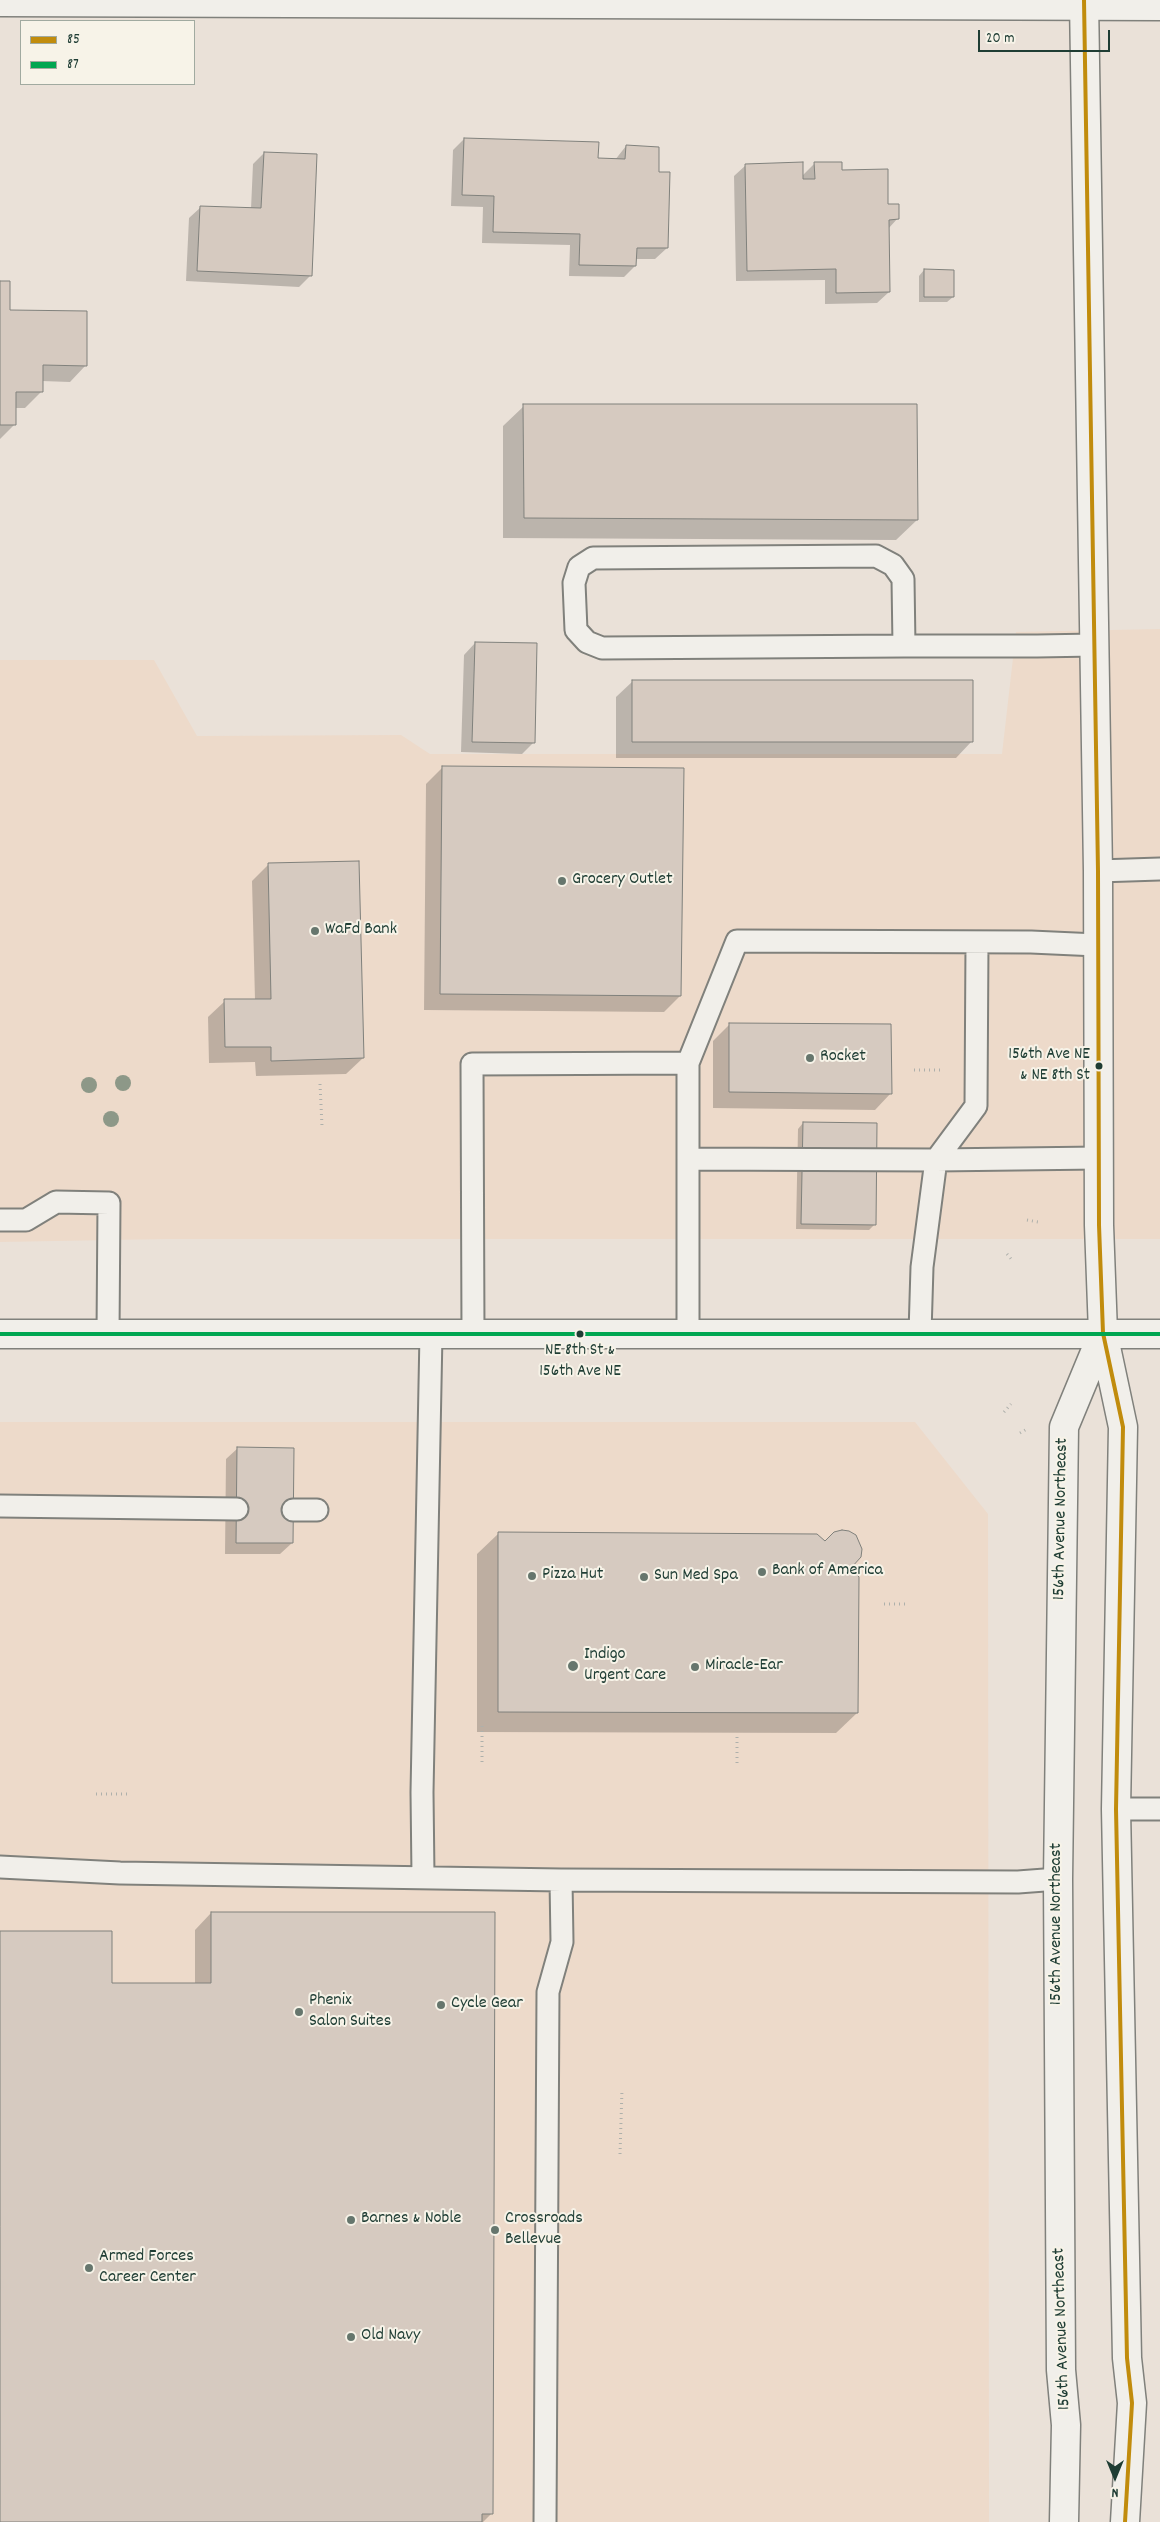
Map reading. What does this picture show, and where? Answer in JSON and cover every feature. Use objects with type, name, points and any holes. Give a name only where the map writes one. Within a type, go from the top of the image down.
[{"type":"main road","points":[[0,2],[1084,2],[1160,6]]},
{"type":"main road","name":"156th Avenue Northeast","points":[[1084,2],[1095,645],[1099,1158],[1103,1333],[1123,1427],[1116,1808],[1126,2348],[1132,2403],[1125,2522]]},
{"type":"main road","name":"156th Avenue Northeast","points":[[1064,2522],[1066,2425],[1061,2370],[1058,1879],[1064,1427],[1103,1333]]},
{"type":"main road","points":[[0,1334],[1160,1334]]},
{"type":"lane","points":[[904,646],[903,579],[893,565],[876,556],[593,558],[580,567],[574,583],[576,630],[588,642],[602,648],[1095,645]]},
{"type":"lane","points":[[1098,871],[1160,869]]},
{"type":"lane","points":[[688,1333],[688,1063],[737,941],[1031,942],[1097,945]]},
{"type":"lane","points":[[920,1333],[922,1267],[936,1160],[976,1106],[977,943]]},
{"type":"lane","points":[[473,1334],[472,1064],[688,1063]]},
{"type":"lane","points":[[688,1159],[936,1160],[1099,1158]]},
{"type":"lane","points":[[0,1220],[26,1220],[56,1202],[109,1203],[108,1334]]},
{"type":"lane","points":[[423,1876],[422,1782],[431,1334]]},
{"type":"lane","points":[[0,1506],[236,1509]]},
{"type":"lane","points":[[293,1510],[317,1510]]},
{"type":"lane","points":[[1116,1808],[1160,1808]]},
{"type":"lane","points":[[0,1867],[128,1873],[423,1876],[562,1880],[1018,1882],[1058,1879]]},
{"type":"lane","points":[[545,2522],[548,1992],[562,1942],[562,1880]]},
{"type":"path","points":[[914,1070],[948,1070]]},
{"type":"path","points":[[320,1084],[322,1126]]},
{"type":"path","points":[[1027,1220],[1038,1222]]},
{"type":"path","points":[[1007,1254],[1012,1260]]},
{"type":"path","points":[[1004,1412],[1011,1404]]},
{"type":"path","points":[[884,1604],[905,1604]]},
{"type":"path","points":[[482,1726],[482,1764]]},
{"type":"path","points":[[737,1737],[737,1766]]},
{"type":"path","points":[[96,1794],[128,1794]]},
{"type":"path","points":[[620,2154],[622,2089]]},
{"type":"shaded area","points":[[1160,629],[1160,1239],[166,1239],[0,1242],[0,660],[154,660],[197,736],[401,735],[430,754],[1002,754],[1016,632]]},
{"type":"shaded area","name":"Crossroads Bellevue","points":[[0,1422],[915,1422],[988,1514],[989,2522],[0,2522]]},
{"type":"building","points":[[464,138],[599,142],[598,158],[625,159],[626,145],[659,147],[659,172],[670,172],[668,248],[637,248],[636,266],[579,265],[580,234],[493,232],[494,196],[462,195]]},
{"type":"building","points":[[264,152],[317,154],[312,276],[197,271],[200,206],[261,208]]},
{"type":"building","points":[[803,162],[803,179],[815,179],[814,162],[842,162],[842,170],[888,169],[888,204],[899,204],[899,219],[889,220],[890,292],[836,293],[836,269],[747,271],[745,164]]},
{"type":"building","points":[[924,269],[954,270],[954,297],[924,297]]},
{"type":"building","points":[[0,281],[10,281],[10,310],[87,311],[87,366],[43,365],[43,392],[16,392],[16,425],[0,425]]},
{"type":"building","points":[[523,404],[917,404],[918,520],[524,518]]},
{"type":"building","points":[[475,642],[537,643],[535,743],[472,742]]},
{"type":"building","points":[[632,680],[973,680],[973,742],[632,742]]},
{"type":"building","name":"Grocery Outlet","points":[[442,766],[684,768],[681,996],[440,994]]},
{"type":"building","name":"WaFd Bank","points":[[359,861],[364,1058],[271,1061],[271,1047],[225,1047],[224,999],[271,999],[268,863]]},
{"type":"building","name":"Rocket","points":[[729,1023],[891,1024],[892,1094],[729,1092]]},
{"type":"building","points":[[803,1122],[877,1123],[876,1225],[801,1224]]},
{"type":"building","points":[[237,1447],[294,1448],[293,1543],[236,1543]]},
{"type":"building","points":[[842,1530],[856,1535],[862,1549],[861,1557],[851,1568],[859,1577],[858,1713],[498,1712],[498,1532],[817,1534],[825,1541],[834,1532]]},
{"type":"building","points":[[211,1912],[495,1912],[493,2514],[482,2514],[482,2522],[0,2522],[0,1931],[112,1931],[112,1983],[211,1983]]},
{"type":"transit line","name":"85","points":[[1084,0],[1098,871],[1099,1225],[1103,1333],[1123,1427],[1116,1809],[1127,2358],[1132,2403],[1125,2522]]},
{"type":"transit line","name":"87","points":[[0,1334],[1160,1334]]},
{"type":"place","name":"Grocery Outlet","points":[[562,881]]},
{"type":"place","name":"WaFd Bank","points":[[315,931]]},
{"type":"place","name":"Rocket","points":[[810,1058]]},
{"type":"place","name":"156th Ave NE & NE 8th St","points":[[1099,1066]]},
{"type":"place","name":"NE 8th St & 156th Ave NE","points":[[580,1334]]},
{"type":"place","name":"Bank of America","points":[[762,1572]]},
{"type":"place","name":"Pizza Hut","points":[[532,1576]]},
{"type":"place","name":"Sun Med Spa","points":[[644,1577]]},
{"type":"place","name":"Indigo Urgent Care","points":[[573,1666]]},
{"type":"place","name":"Miracle-Ear","points":[[695,1667]]},
{"type":"place","name":"Cycle Gear","points":[[441,2005]]},
{"type":"place","name":"Phenix Salon Suites","points":[[299,2012]]},
{"type":"place","name":"Barnes & Noble","points":[[351,2220]]},
{"type":"place","name":"Crossroads Bellevue","points":[[495,2230]]},
{"type":"place","name":"Armed Forces Career Center","points":[[89,2268]]},
{"type":"place","name":"Old Navy","points":[[351,2337]]}]
